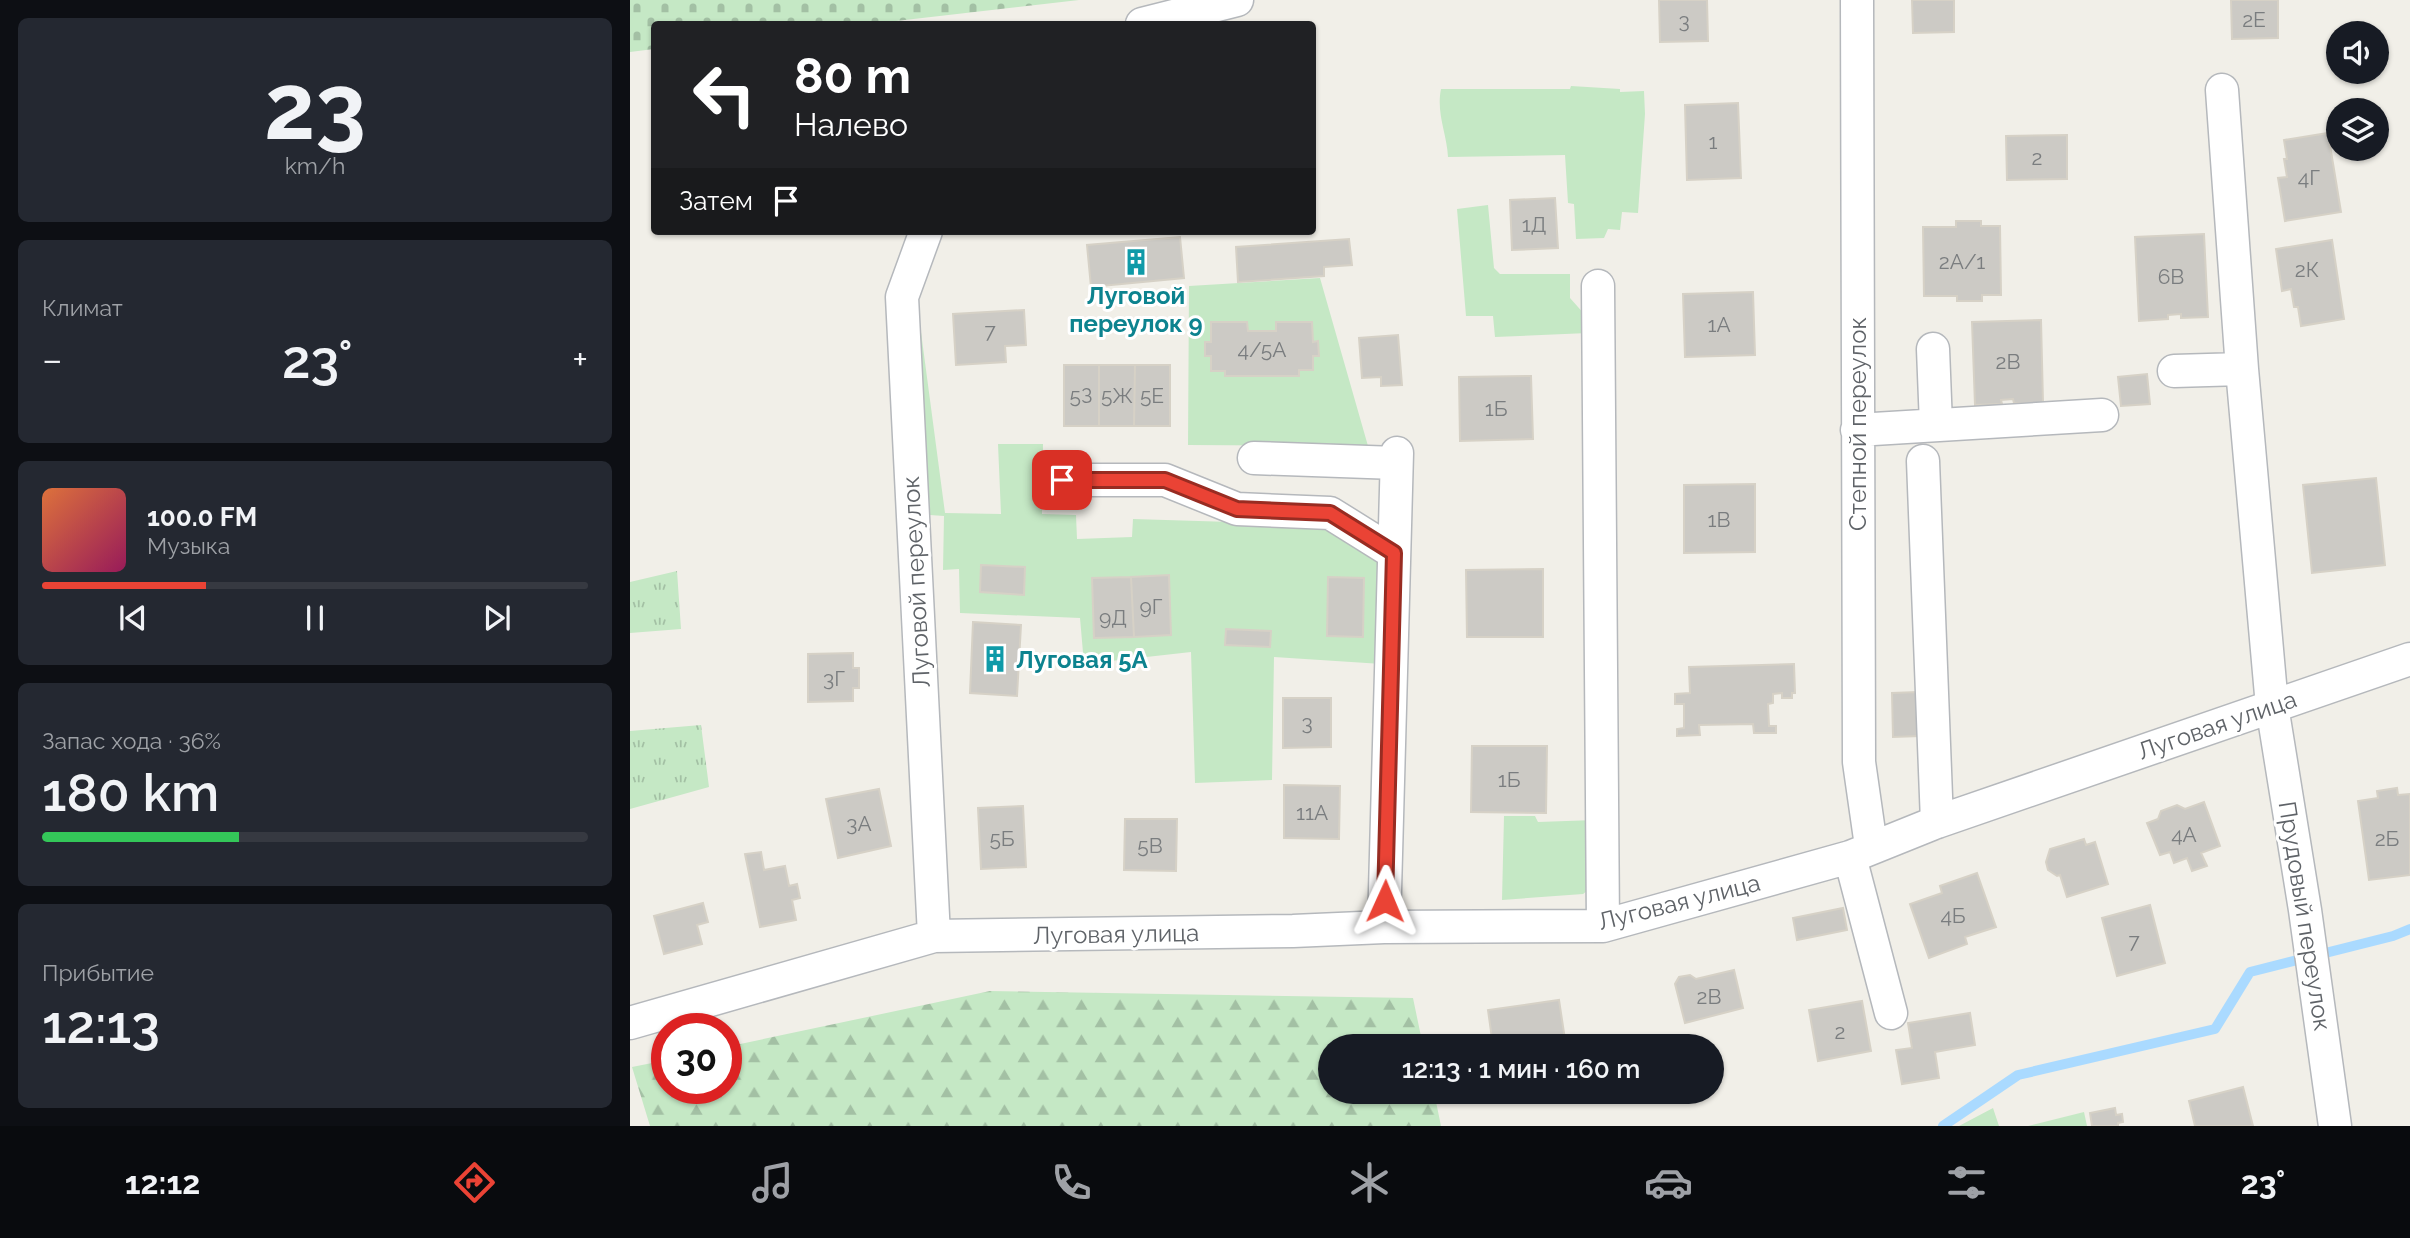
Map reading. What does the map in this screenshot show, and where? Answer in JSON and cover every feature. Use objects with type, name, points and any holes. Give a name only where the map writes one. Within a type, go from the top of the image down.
[{"type":"street","points":[[1154,21],[1237,0]]},
{"type":"street","name":"Степной переулок","points":[[1857,0],[1861,852],[1891,1013]]},
{"type":"street","name":"Прудовый переулок","points":[[2222,90],[2242,369],[2272,706],[2317,988],[2335,1126]]},
{"type":"street","name":"Луговой переулок","points":[[925,235],[902,297],[934,936]]},
{"type":"street","points":[[1598,286],[1603,926]]},
{"type":"street","points":[[1933,349],[1936,425]]},
{"type":"street","points":[[2174,371],[2242,369]]},
{"type":"street","points":[[1857,430],[2102,415]]},
{"type":"street","points":[[1254,458],[1397,458],[1384,927]]},
{"type":"street","points":[[1923,461],[1937,822]]},
{"type":"street","points":[[1062,480],[1165,480],[1237,509],[1330,513],[1394,553]]},
{"type":"street","name":"Луговая улица","points":[[630,1023],[934,936],[1293,931],[1384,927],[1603,926],[1861,852],[1937,822],[2410,659]]},
{"type":"green space","points":[[630,0],[1079,0],[896,21],[651,21],[651,49],[630,52]]},
{"type":"green space","points":[[1571,86],[1620,89],[1620,92],[1644,91],[1645,114],[1638,213],[1622,212],[1620,230],[1608,229],[1604,238],[1576,239],[1574,204],[1568,203],[1565,155],[1448,157],[1440,107],[1441,89],[1570,89]]},
{"type":"green space","points":[[1488,205],[1494,268],[1500,274],[1570,274],[1570,298],[1586,316],[1588,333],[1495,337],[1493,316],[1466,316],[1457,209]]},
{"type":"green space","points":[[1320,278],[1368,446],[1188,445],[1189,286]]},
{"type":"green space","points":[[917,302],[945,513],[1001,514],[998,444],[1043,444],[1042,514],[1076,515],[1077,539],[1132,537],[1133,519],[1333,525],[1386,554],[1382,664],[1274,657],[1272,780],[1195,783],[1191,652],[1084,664],[1080,618],[960,613],[959,569],[943,570],[944,516],[930,515]]},
{"type":"green space","points":[[677,571],[681,629],[630,633],[630,582]]},
{"type":"green space","points":[[701,725],[709,787],[630,809],[630,731]]},
{"type":"green space","points":[[1504,816],[1535,816],[1538,822],[1595,820],[1596,884],[1583,894],[1502,900]]},
{"type":"green space","points":[[990,991],[1413,998],[1420,1034],[1318,1034],[1318,1104],[1436,1104],[1441,1126],[650,1126],[632,1067],[651,1063],[651,1104],[742,1104],[742,1044]]},
{"type":"green space","points":[[1993,1108],[1999,1126],[1959,1126]]},
{"type":"green space","points":[[2084,1112],[2087,1126],[2028,1126]]},
{"type":"building","points":[[1659,0],[1707,0],[1708,41],[1660,42]]},
{"type":"building","points":[[1912,0],[1954,0],[1954,32],[1913,33]]},
{"type":"building","points":[[2231,0],[2278,0],[2278,38],[2232,39]]},
{"type":"building","points":[[1738,103],[1741,178],[1687,180],[1685,105]]},
{"type":"building","points":[[2326,133],[2326,161],[2333,161],[2341,212],[2285,221],[2278,178],[2287,177],[2284,140]]},
{"type":"building","points":[[2067,135],[2067,179],[2007,180],[2006,136]]},
{"type":"building","points":[[1555,198],[1558,248],[1512,250],[1510,200]]},
{"type":"building","points":[[1956,221],[1981,221],[1981,226],[2000,226],[2001,295],[1982,295],[1982,301],[1957,301],[1957,296],[1924,296],[1923,227],[1956,227]]},
{"type":"building","points":[[2204,234],[2208,317],[2181,318],[2181,314],[2168,315],[2168,319],[2139,321],[2135,237]]},
{"type":"building","name":"Луговой переулок 9","points":[[1180,237],[1184,278],[1091,287],[1087,245]]},
{"type":"building","points":[[1349,239],[1352,265],[1324,267],[1324,276],[1238,282],[1236,247]]},
{"type":"building","points":[[2332,240],[2344,319],[2301,326],[2291,289],[2282,291],[2276,249]]},
{"type":"building","points":[[1753,292],[1755,355],[1685,357],[1683,294]]},
{"type":"building","points":[[1024,310],[1026,345],[1005,346],[1006,362],[956,365],[953,314]]},
{"type":"building","points":[[2041,320],[2043,403],[2014,403],[2013,399],[2001,400],[2002,404],[1975,405],[1972,322]]},
{"type":"building","points":[[1211,322],[1247,322],[1248,331],[1276,331],[1276,322],[1312,322],[1313,342],[1318,341],[1319,356],[1313,356],[1313,370],[1299,370],[1299,376],[1225,376],[1225,371],[1211,371],[1211,356],[1205,356],[1205,342],[1211,342]]},
{"type":"building","points":[[1398,335],[1402,385],[1381,386],[1381,377],[1362,378],[1359,338]]},
{"type":"building","points":[[1064,365],[1099,365],[1099,426],[1064,426]]},
{"type":"building","points":[[1099,365],[1135,365],[1134,426],[1099,426]]},
{"type":"building","points":[[1135,365],[1170,365],[1170,426],[1134,426]]},
{"type":"building","points":[[2147,374],[2150,404],[2121,406],[2118,377]]},
{"type":"building","points":[[1531,376],[1533,439],[1460,441],[1459,377]]},
{"type":"building","points":[[2376,478],[2385,565],[2312,573],[2303,485]]},
{"type":"building","points":[[1755,484],[1755,552],[1684,553],[1684,485]]},
{"type":"building","points":[[981,565],[1025,567],[1024,595],[980,592]]},
{"type":"building","points":[[1543,569],[1543,637],[1467,637],[1466,570]]},
{"type":"building","points":[[1169,575],[1171,635],[1134,637],[1131,577]]},
{"type":"building","points":[[1131,577],[1134,637],[1094,638],[1092,578]]},
{"type":"building","points":[[1328,577],[1364,578],[1363,637],[1327,636]]},
{"type":"building","name":"Луговая 5А","points":[[973,622],[1021,625],[1017,696],[970,693]]},
{"type":"building","points":[[1226,629],[1271,631],[1270,647],[1225,645]]},
{"type":"building","points":[[853,653],[853,668],[859,668],[859,688],[853,688],[853,701],[808,702],[808,654]]},
{"type":"building","points":[[1794,664],[1795,693],[1792,693],[1792,698],[1782,698],[1782,693],[1773,694],[1773,703],[1768,704],[1769,726],[1776,726],[1776,733],[1754,733],[1753,724],[1699,725],[1700,735],[1677,736],[1677,729],[1684,728],[1684,704],[1675,704],[1675,694],[1690,693],[1689,667]]},
{"type":"building","points":[[1918,692],[1920,736],[1893,737],[1892,693]]},
{"type":"building","points":[[1283,698],[1331,698],[1331,747],[1283,748]]},
{"type":"building","points":[[1472,746],[1547,746],[1546,813],[1471,812]]},
{"type":"building","points":[[1284,785],[1340,786],[1339,839],[1284,838]]},
{"type":"building","points":[[2397,788],[2398,795],[2410,794],[2410,875],[2369,880],[2358,801],[2378,798],[2377,791]]},
{"type":"building","points":[[879,789],[891,846],[838,858],[826,799]]},
{"type":"building","points":[[2204,802],[2220,846],[2201,853],[2207,866],[2192,871],[2187,858],[2174,863],[2170,852],[2160,855],[2147,823],[2158,819],[2161,811],[2177,805],[2185,809]]},
{"type":"building","points":[[1023,806],[1026,867],[981,869],[978,808]]},
{"type":"building","points":[[1125,819],[1177,819],[1176,871],[1124,870]]},
{"type":"building","points":[[2084,839],[2086,845],[2095,842],[2108,884],[2067,897],[2060,875],[2048,870],[2046,862],[2050,849]]},
{"type":"building","points":[[761,852],[764,870],[785,866],[789,886],[797,884],[800,898],[792,900],[796,920],[760,927],[745,854]]},
{"type":"building","points":[[1977,873],[1996,927],[1965,937],[1967,944],[1929,958],[1910,904],[1942,893],[1940,886]]},
{"type":"building","points":[[703,903],[708,922],[697,925],[702,944],[664,954],[654,916]]},
{"type":"building","points":[[2150,905],[2165,963],[2117,976],[2102,918]]},
{"type":"building","points":[[1843,908],[1847,930],[1797,940],[1793,918]]},
{"type":"building","points":[[1734,970],[1743,1008],[1685,1023],[1675,984],[1679,977],[1690,975],[1696,979]]},
{"type":"building","points":[[1559,1000],[1564,1034],[1491,1034],[1488,1010]]},
{"type":"building","points":[[1862,1001],[1871,1051],[1818,1061],[1809,1010]]},
{"type":"building","points":[[1970,1013],[1975,1045],[1935,1052],[1939,1078],[1902,1084],[1896,1050],[1912,1048],[1908,1023]]},
{"type":"building","points":[[2243,1087],[2253,1126],[2195,1126],[2189,1101]]},
{"type":"building","points":[[2115,1108],[2116,1115],[2122,1114],[2123,1122],[2118,1123],[2118,1126],[2092,1126],[2090,1113]]},
{"type":"waterway","points":[[1943,1126],[2018,1075],[2215,1029],[2250,972],[2393,936],[2410,929]]},
{"type":"place","name":"Луговой переулок 9","points":[[1136,262]]},
{"type":"place","name":"Луговая 5А","points":[[995,659]]},
{"type":"route","points":[[1062,480],[1165,480],[1237,509],[1330,513],[1394,553],[1385,901]]}]
